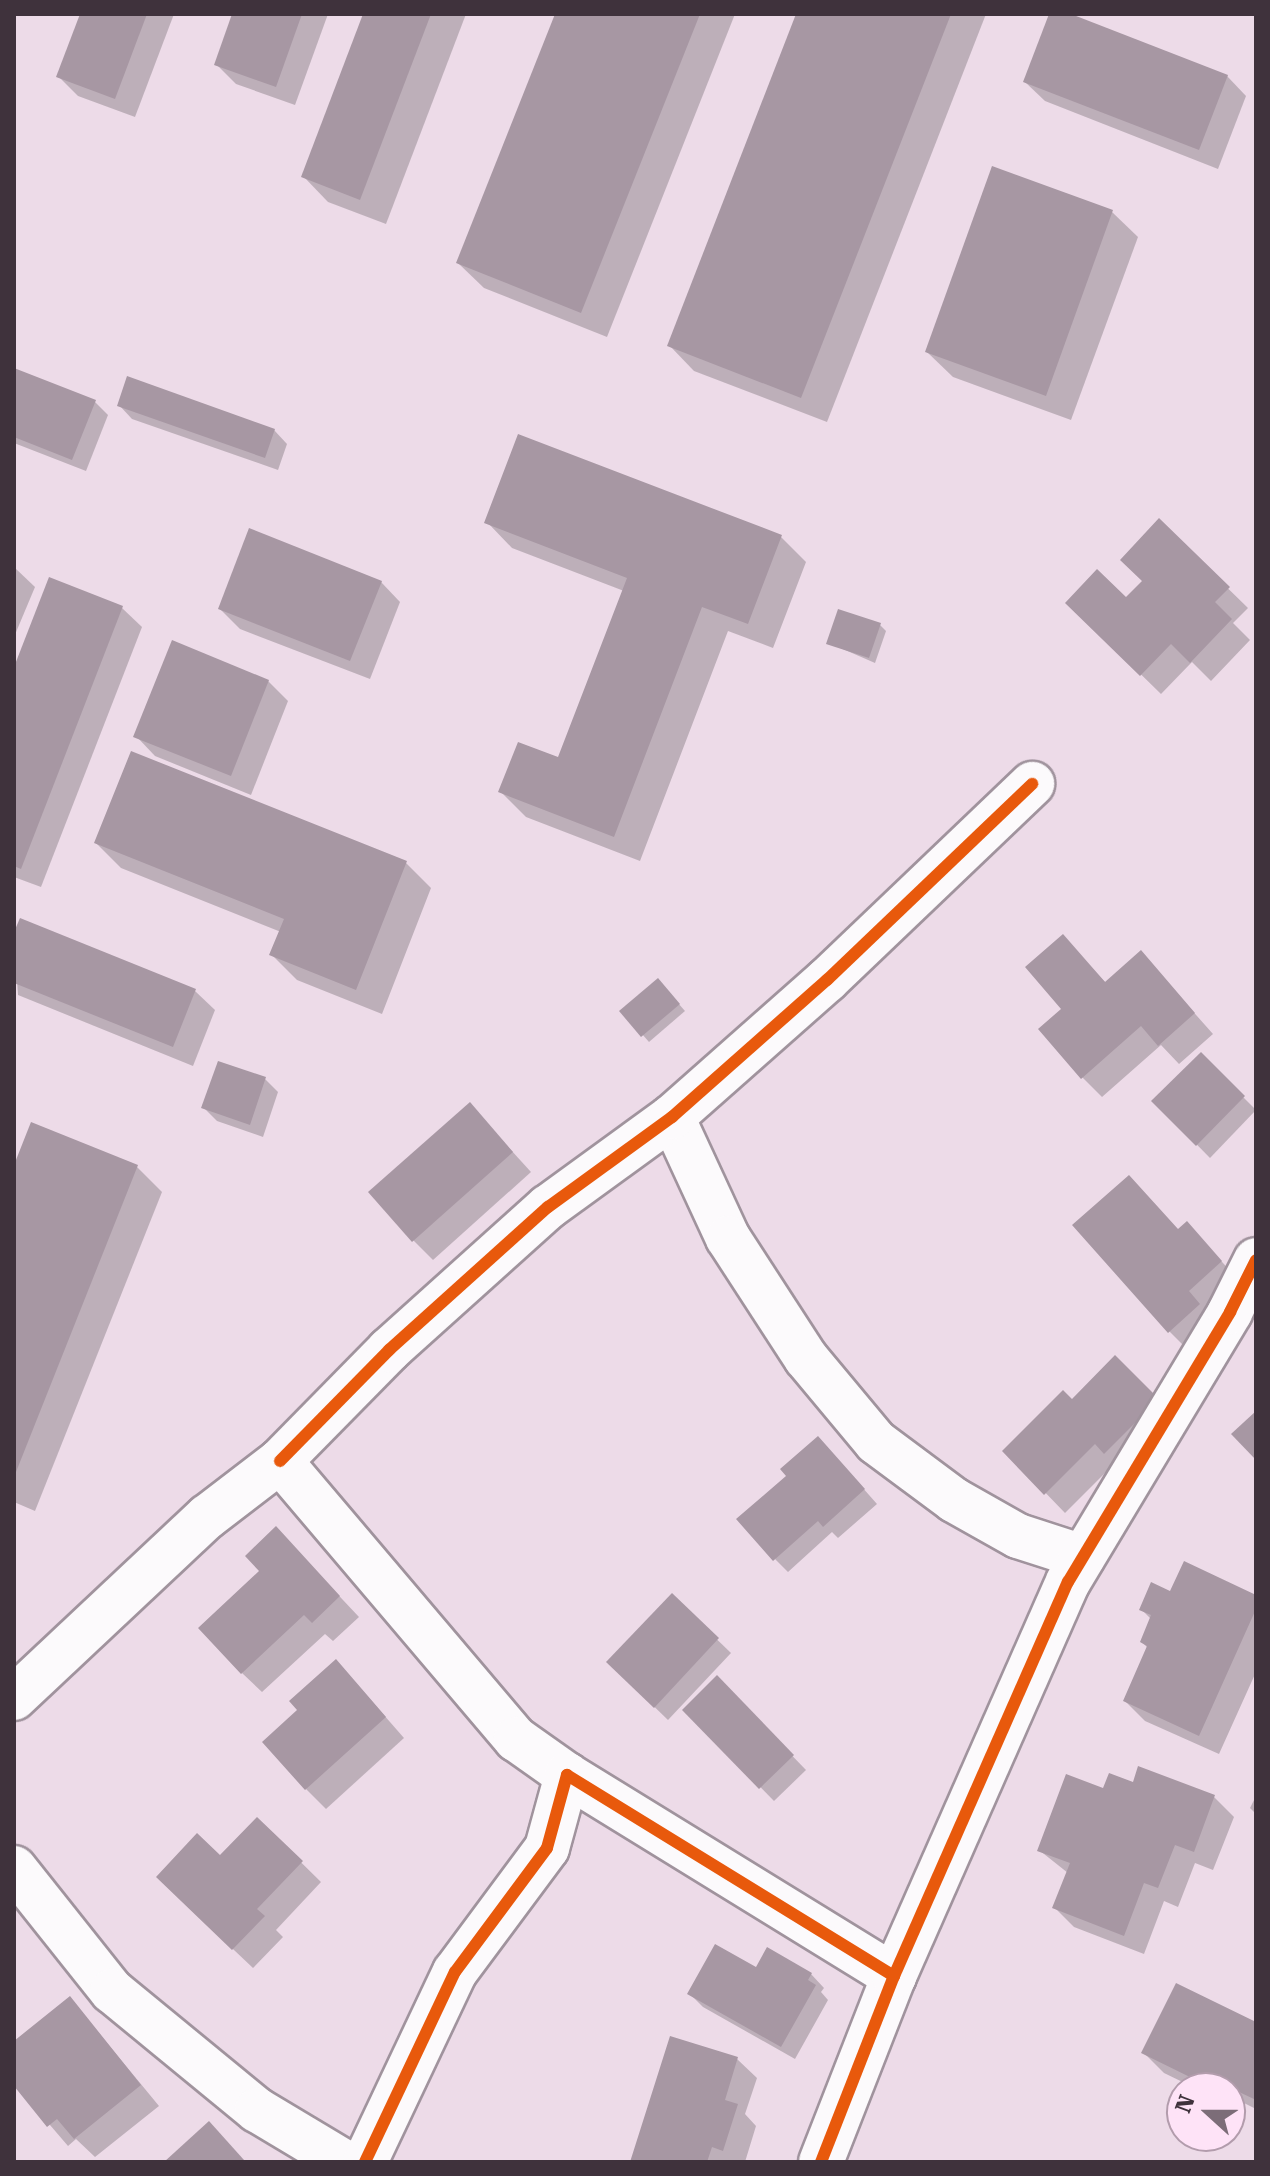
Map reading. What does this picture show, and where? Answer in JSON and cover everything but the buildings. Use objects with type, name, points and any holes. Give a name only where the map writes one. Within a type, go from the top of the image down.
[{"type":"street","points":[[14,1698],[207,1517],[280,1461],[389,1350],[548,1207],[672,1117],[827,980],[1032,784]]},
{"type":"street","points":[[672,1117],[728,1238],[806,1358],[876,1442],[954,1500],[1018,1536],[1083,1557]]},
{"type":"street","points":[[821,2162],[894,1976],[1083,1557],[1230,1312],[1256,1260]]},
{"type":"street","points":[[280,1461],[516,1739],[567,1775],[894,1976]]},
{"type":"street","points":[[365,2162],[455,1972],[547,1848],[567,1775]]},
{"type":"street","points":[[14,1868],[112,1991],[257,2110],[344,2162]]},
{"type":"cycle path","points":[[280,1461],[389,1350],[548,1207],[672,1117],[827,980],[1032,784]]},
{"type":"cycle path","points":[[821,2162],[894,1976],[1068,1582],[1230,1312],[1256,1260]]},
{"type":"cycle path","points":[[365,2162],[455,1972],[547,1848],[567,1775],[894,1976]]}]
